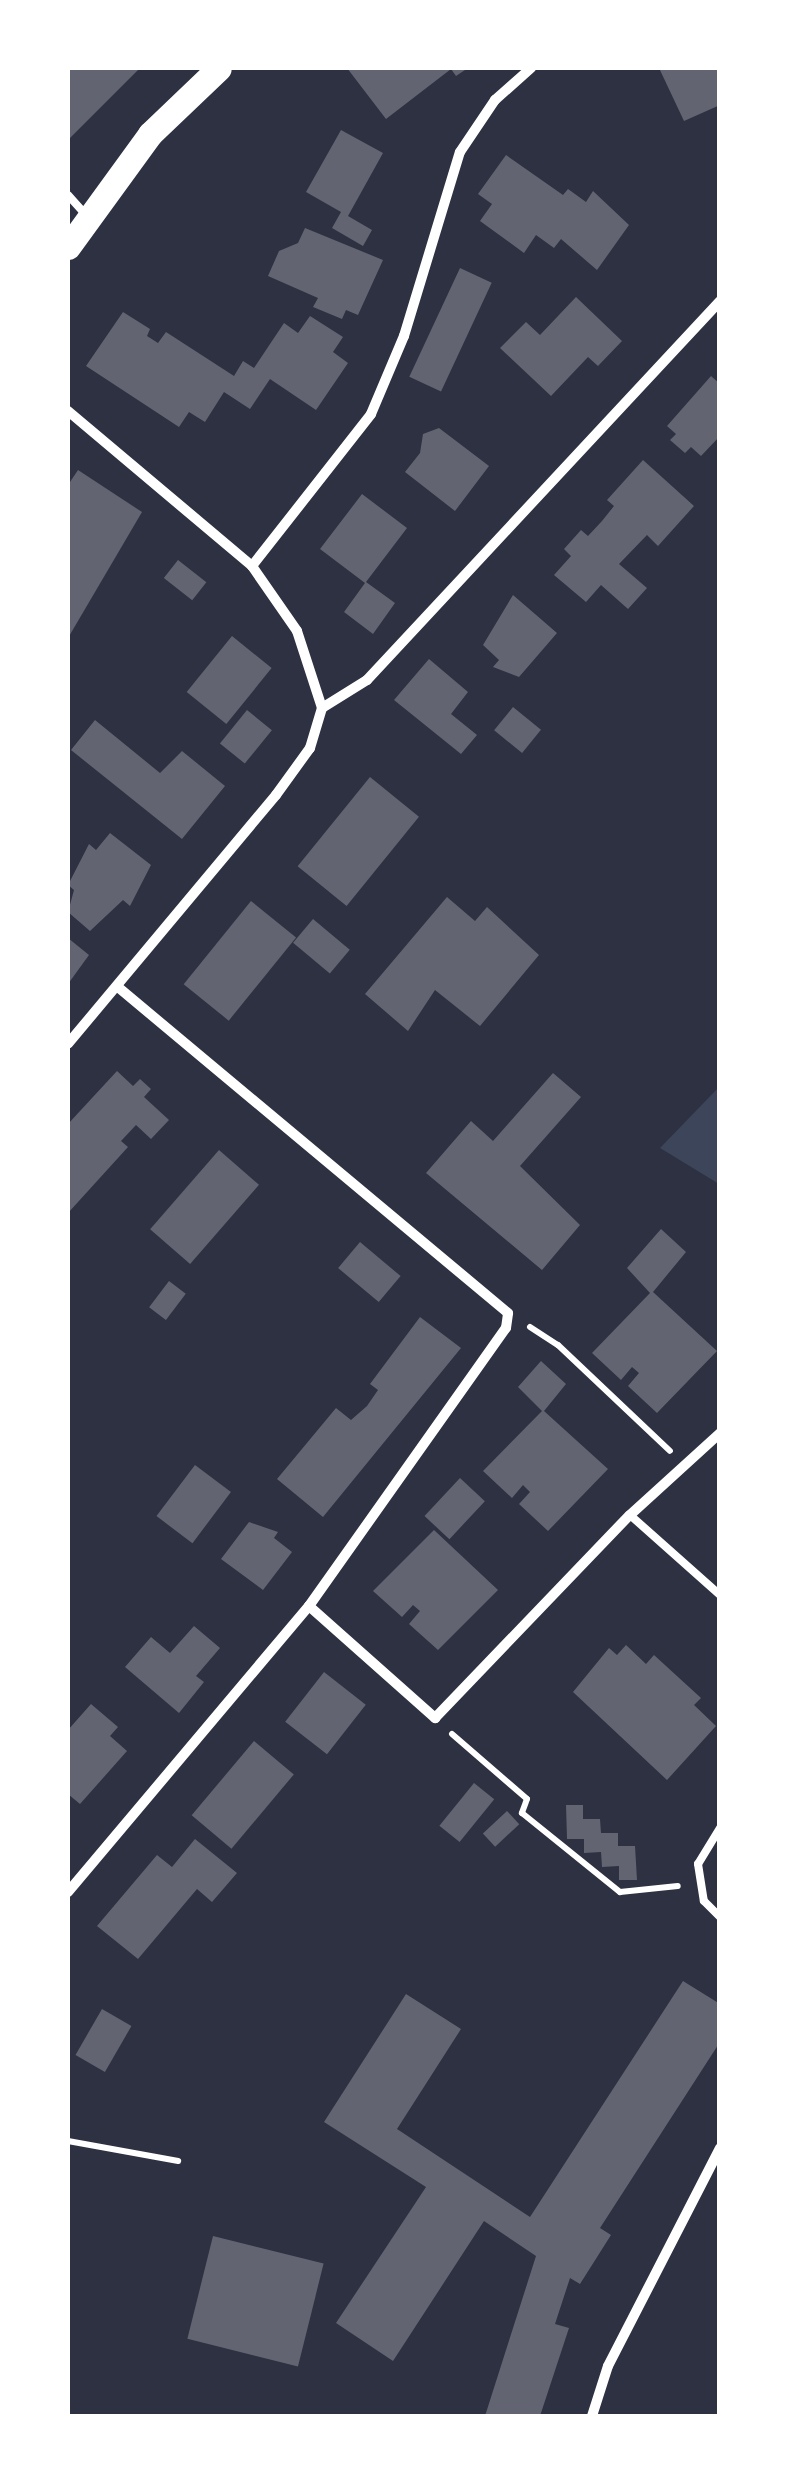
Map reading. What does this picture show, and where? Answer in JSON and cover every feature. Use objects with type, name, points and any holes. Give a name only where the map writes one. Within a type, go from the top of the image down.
[{"type":"main road","points":[[68,247],[150,134],[219,68]]},
{"type":"street","points":[[252,566],[371,414],[404,336],[460,152],[494,100],[530,68]]},
{"type":"street","points":[[322,708],[367,680],[720,301]]},
{"type":"street","points":[[68,411],[252,566],[296,631],[322,708],[310,748],[276,795],[119,988],[68,1044]]},
{"type":"street","points":[[68,1892],[308,1606],[506,1328],[508,1313],[119,988]]},
{"type":"street","points":[[308,1606],[435,1718],[630,1515],[720,1433]]},
{"type":"street","points":[[592,2416],[608,2366],[720,2148]]},
{"type":"lane","points":[[68,195],[88,217]]},
{"type":"lane","points":[[630,1515],[720,1596]]},
{"type":"lane","points":[[720,1828],[705,1843],[699,1884],[720,1917]]},
{"type":"path","points":[[558,1346],[685,1465]]},
{"type":"path","points":[[435,1718],[527,1800],[522,1812],[620,1892],[699,1884]]},
{"type":"path","points":[[68,2141],[178,2161]]},
{"type":"shaded area","points":[[719,1087],[720,1183],[719,1184],[660,1148]]},
{"type":"building","points":[[68,68],[140,68],[68,140]]},
{"type":"building","points":[[347,68],[468,68],[456,76],[451,69],[386,119]]},
{"type":"building","points":[[659,68],[720,68],[720,105],[684,121]]},
{"type":"building","points":[[341,130],[383,153],[348,216],[372,230],[363,246],[332,228],[341,212],[306,192]]},
{"type":"building","points":[[506,155],[563,195],[568,189],[586,202],[593,191],[629,225],[597,270],[561,239],[554,248],[536,235],[524,253],[480,221],[492,204],[478,194]]},
{"type":"building","points":[[305,228],[383,260],[358,315],[346,310],[342,319],[313,307],[318,298],[268,276],[279,251],[298,243]]},
{"type":"building","points":[[460,268],[492,283],[441,392],[409,377]]},
{"type":"building","points":[[576,297],[622,341],[598,366],[588,357],[551,396],[500,348],[526,322],[540,335]]},
{"type":"building","points":[[123,312],[150,329],[147,336],[158,343],[166,332],[234,376],[243,361],[254,368],[284,323],[298,333],[310,316],[343,337],[333,352],[348,363],[316,410],[270,379],[250,409],[224,392],[205,422],[189,412],[179,427],[86,366]]},
{"type":"building","points":[[711,376],[720,384],[720,436],[701,456],[691,447],[685,453],[670,440],[676,434],[667,426]]},
{"type":"building","points":[[439,428],[489,466],[455,511],[405,472],[420,453],[423,434]]},
{"type":"building","points":[[643,460],[694,506],[658,546],[647,535],[619,564],[647,588],[628,609],[601,585],[586,602],[554,575],[571,556],[564,549],[581,530],[588,536],[602,521],[614,506],[607,500]]},
{"type":"building","points":[[78,470],[142,512],[68,638],[68,485]]},
{"type":"building","points":[[362,494],[407,528],[366,582],[395,603],[373,634],[344,612],[365,583],[320,549]]},
{"type":"building","points":[[178,560],[206,582],[192,600],[164,578]]},
{"type":"building","points":[[513,595],[557,633],[519,677],[493,667],[499,660],[483,645]]},
{"type":"building","points":[[232,636],[272,668],[226,724],[187,692]]},
{"type":"building","points":[[429,659],[468,692],[451,714],[477,735],[461,754],[394,700]]},
{"type":"building","points":[[513,707],[541,730],[522,753],[494,730]]},
{"type":"building","points":[[247,710],[272,730],[245,764],[220,743]]},
{"type":"building","points":[[95,720],[160,773],[182,751],[225,786],[182,839],[71,750]]},
{"type":"building","points":[[370,777],[419,817],[347,906],[298,866]]},
{"type":"building","points":[[110,833],[151,865],[130,906],[123,900],[90,931],[68,912],[74,890],[68,885],[89,844],[96,850]]},
{"type":"building","points":[[447,897],[475,921],[487,907],[539,955],[480,1026],[435,990],[408,1031],[365,994]]},
{"type":"building","points":[[251,901],[296,938],[229,1021],[184,984]]},
{"type":"building","points":[[313,919],[350,950],[330,974],[293,943]]},
{"type":"building","points":[[68,938],[89,955],[68,984]]},
{"type":"building","points":[[117,1071],[133,1086],[140,1079],[151,1089],[144,1097],[169,1120],[151,1139],[136,1125],[121,1141],[128,1147],[68,1213],[68,1124]]},
{"type":"building","points":[[553,1073],[581,1097],[520,1166],[580,1225],[542,1270],[426,1173],[471,1121],[493,1141]]},
{"type":"building","points":[[219,1150],[259,1185],[190,1264],[150,1229]]},
{"type":"building","points":[[661,1229],[686,1252],[653,1292],[717,1351],[657,1413],[628,1386],[639,1373],[632,1367],[621,1380],[592,1353],[650,1293],[627,1268]]},
{"type":"building","points":[[360,1242],[401,1276],[379,1302],[338,1268]]},
{"type":"building","points":[[169,1281],[186,1294],[166,1320],[149,1307]]},
{"type":"building","points":[[420,1317],[461,1348],[323,1517],[277,1479],[336,1408],[351,1420],[367,1406],[378,1390],[370,1384]]},
{"type":"building","points":[[541,1361],[566,1384],[544,1411],[608,1469],[548,1531],[519,1504],[530,1492],[523,1485],[512,1498],[483,1471],[542,1411],[518,1387]]},
{"type":"building","points":[[195,1465],[231,1492],[192,1543],[156,1516]]},
{"type":"building","points":[[460,1478],[485,1501],[449,1539],[425,1516]]},
{"type":"building","points":[[249,1522],[278,1532],[274,1538],[292,1552],[263,1590],[221,1559]]},
{"type":"building","points":[[434,1530],[498,1590],[438,1650],[409,1624],[420,1611],[413,1605],[402,1617],[373,1591]]},
{"type":"building","points":[[194,1626],[220,1648],[196,1676],[204,1682],[179,1713],[125,1667],[151,1637],[170,1653]]},
{"type":"building","points":[[626,1645],[646,1664],[654,1655],[701,1698],[694,1705],[716,1726],[667,1780],[573,1692],[609,1648],[617,1655]]},
{"type":"building","points":[[324,1672],[366,1705],[327,1754],[285,1722]]},
{"type":"building","points":[[91,1704],[118,1727],[110,1736],[127,1751],[80,1804],[68,1794],[68,1730]]},
{"type":"building","points":[[254,1741],[294,1774],[231,1849],[192,1815]]},
{"type":"building","points":[[474,1783],[494,1799],[460,1842],[439,1826]]},
{"type":"building","points":[[566,1805],[583,1805],[583,1819],[600,1819],[601,1833],[618,1833],[618,1846],[635,1846],[637,1880],[619,1880],[619,1866],[602,1867],[601,1852],[584,1853],[584,1839],[567,1839]]},
{"type":"building","points":[[507,1811],[519,1824],[495,1847],[483,1834]]},
{"type":"building","points":[[195,1839],[237,1873],[212,1902],[197,1889],[138,1959],[97,1926],[157,1855],[172,1867]]},
{"type":"building","points":[[683,1981],[720,2004],[720,2042],[600,2228],[611,2235],[580,2284],[570,2278],[555,2324],[569,2328],[540,2416],[485,2416],[536,2256],[484,2221],[393,2361],[336,2323],[426,2187],[324,2122],[406,1994],[461,2029],[397,2129],[530,2217]]},
{"type":"building","points":[[102,2009],[131,2026],[105,2072],[76,2055]]},
{"type":"building","points":[[213,2236],[324,2264],[298,2366],[187,2339]]}]
